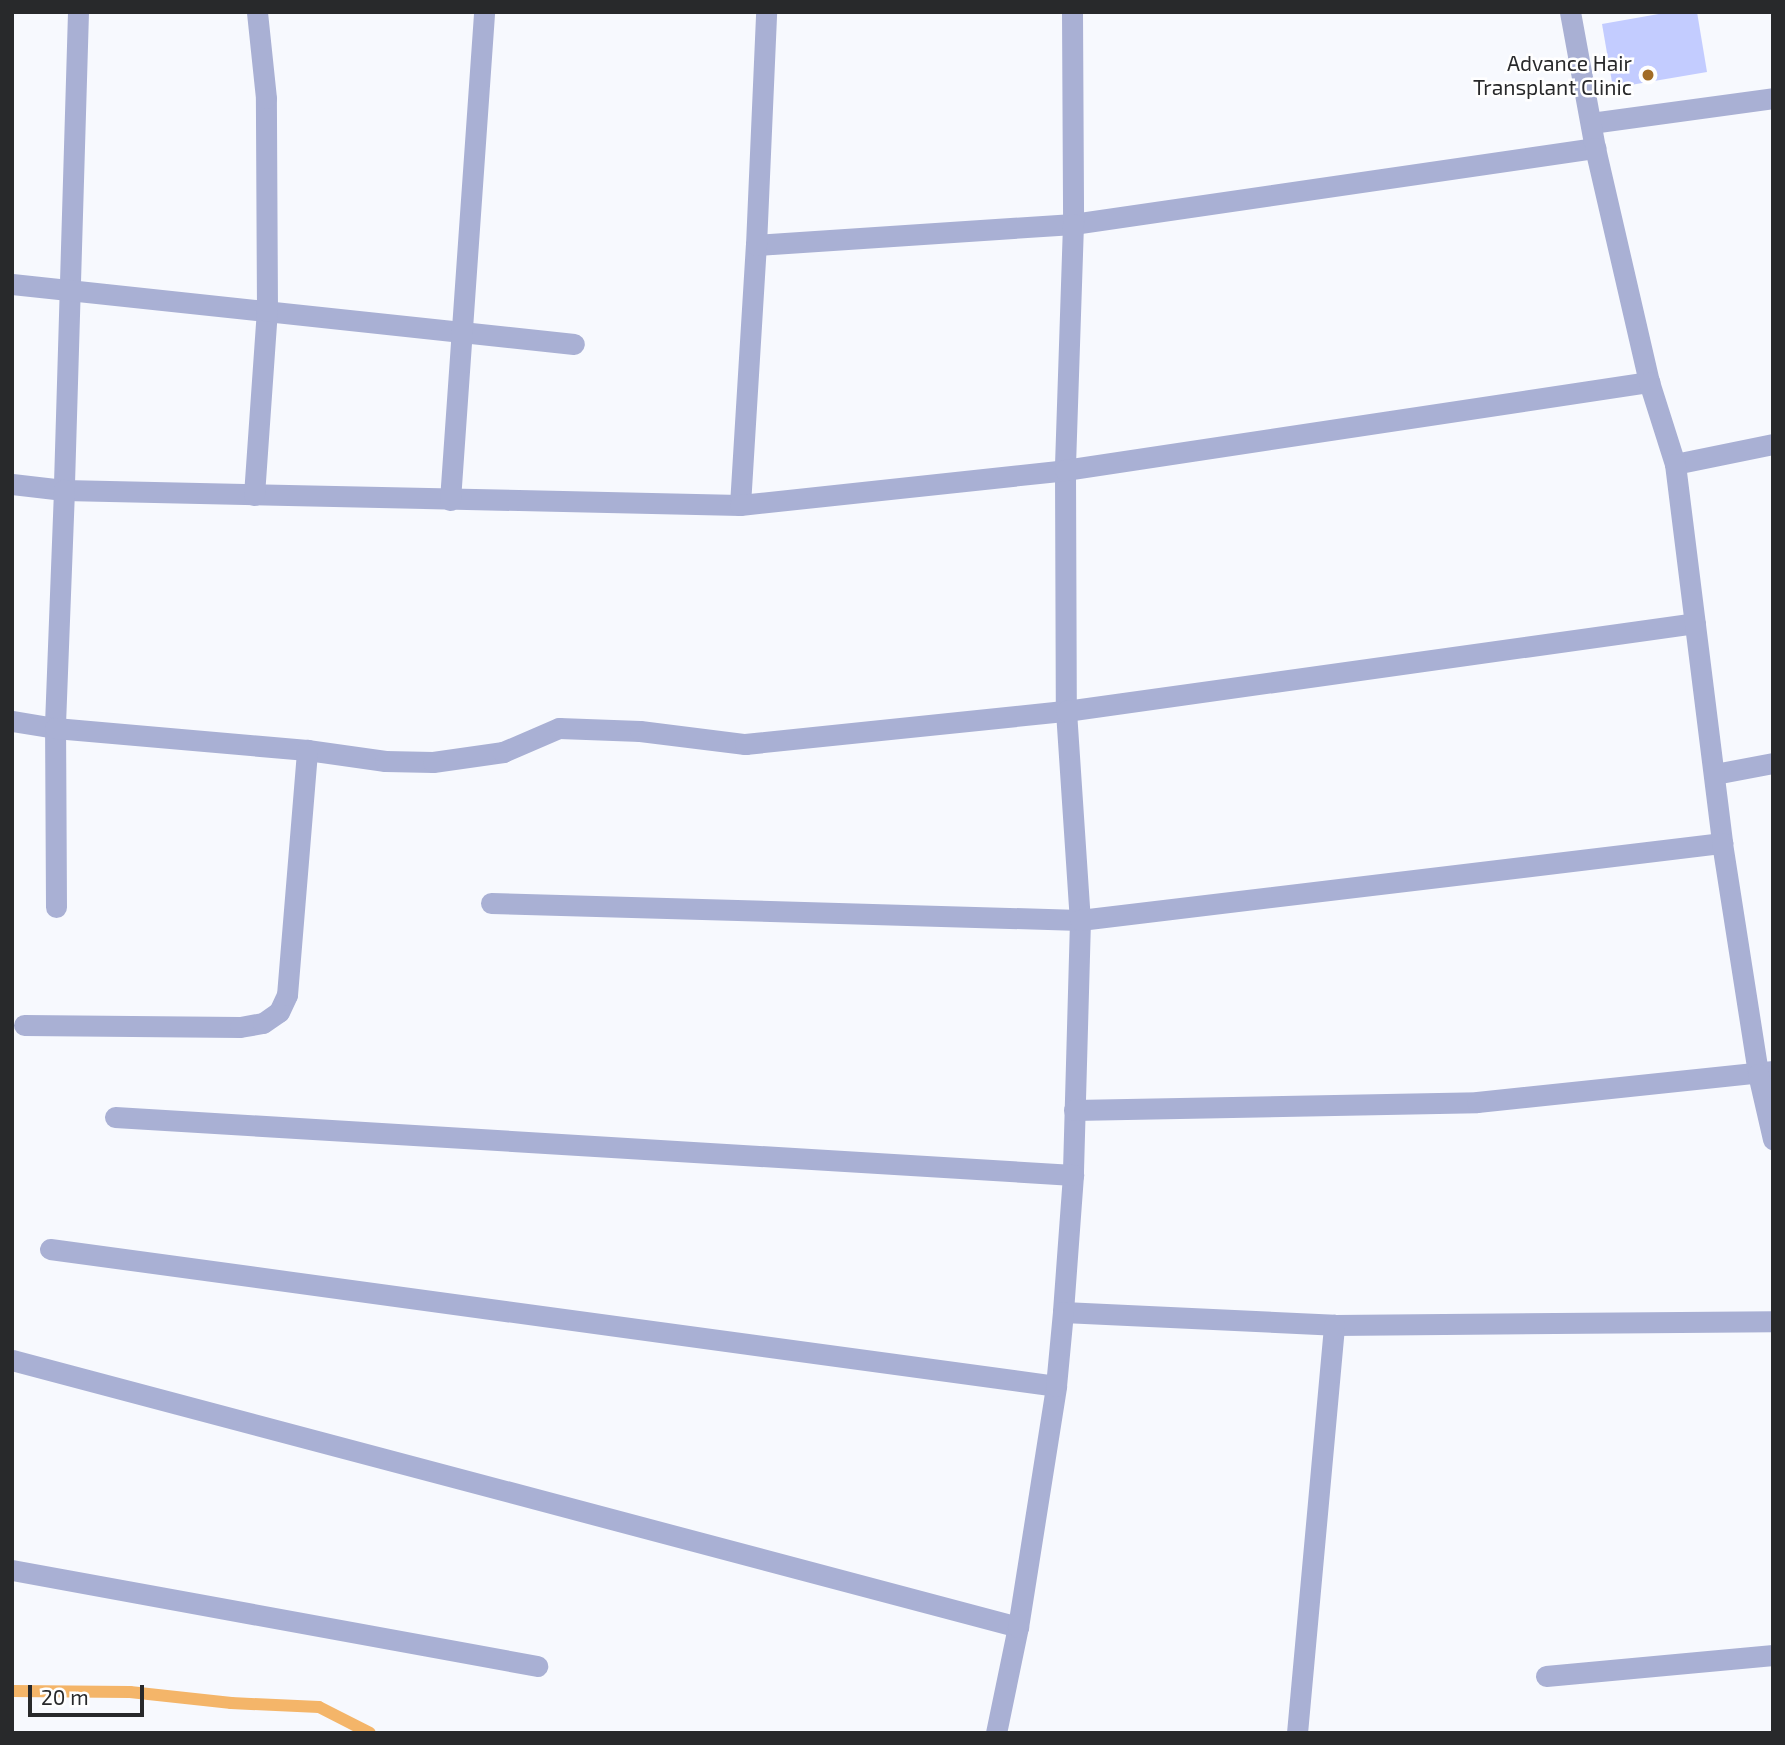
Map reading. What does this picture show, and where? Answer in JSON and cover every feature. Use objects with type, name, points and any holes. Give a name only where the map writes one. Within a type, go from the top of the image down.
[{"type":"street","points":[[56,906],[55,729],[78,12]]},
{"type":"street","points":[[254,495],[267,311],[267,99],[257,12]]},
{"type":"street","points":[[450,500],[484,12]]},
{"type":"street","points":[[740,505],[756,245],[766,12]]},
{"type":"street","points":[[996,1733],[1017,1627],[1056,1386],[1073,1175],[1080,920],[1066,712],[1065,470],[1073,223],[1072,12]]},
{"type":"street","points":[[1570,12],[1595,148],[1649,382],[1675,464],[1722,843],[1765,1072],[1773,1139]]},
{"type":"street","points":[[1591,123],[1773,98]]},
{"type":"street","points":[[756,245],[1073,223],[1595,148]]},
{"type":"street","points":[[12,284],[574,344]]},
{"type":"street","points":[[12,484],[64,490],[740,505],[1065,470],[1649,382]]},
{"type":"street","points":[[1675,464],[1773,444]]},
{"type":"street","points":[[12,721],[55,729],[307,750],[385,761],[433,762],[503,752],[559,728],[640,731],[745,744],[1066,712],[1695,623]]},
{"type":"street","points":[[24,1026],[240,1027],[263,1023],[279,1012],[286,995],[307,750]]},
{"type":"street","points":[[1715,774],[1773,763]]},
{"type":"street","points":[[491,903],[1080,920],[1722,843]]},
{"type":"street","points":[[1074,1110],[1477,1102],[1765,1072]]},
{"type":"street","points":[[115,1117],[1073,1175]]},
{"type":"street","points":[[50,1249],[1056,1386]]},
{"type":"street","points":[[1063,1312],[1334,1325],[1773,1321]]},
{"type":"street","points":[[1297,1733],[1334,1325]]},
{"type":"street","points":[[12,1360],[1017,1627]]},
{"type":"street","points":[[12,1570],[537,1666]]},
{"type":"street","points":[[1546,1676],[1773,1655]]},
{"type":"building","points":[[1670,12],[1697,12],[1707,72],[1613,88],[1602,24]]},
{"type":"waterway","points":[[12,1691],[130,1692],[231,1703],[319,1707],[370,1733]]},
{"type":"place","name":"Advance Hair Transplant Clinic","points":[[1648,75]]}]
